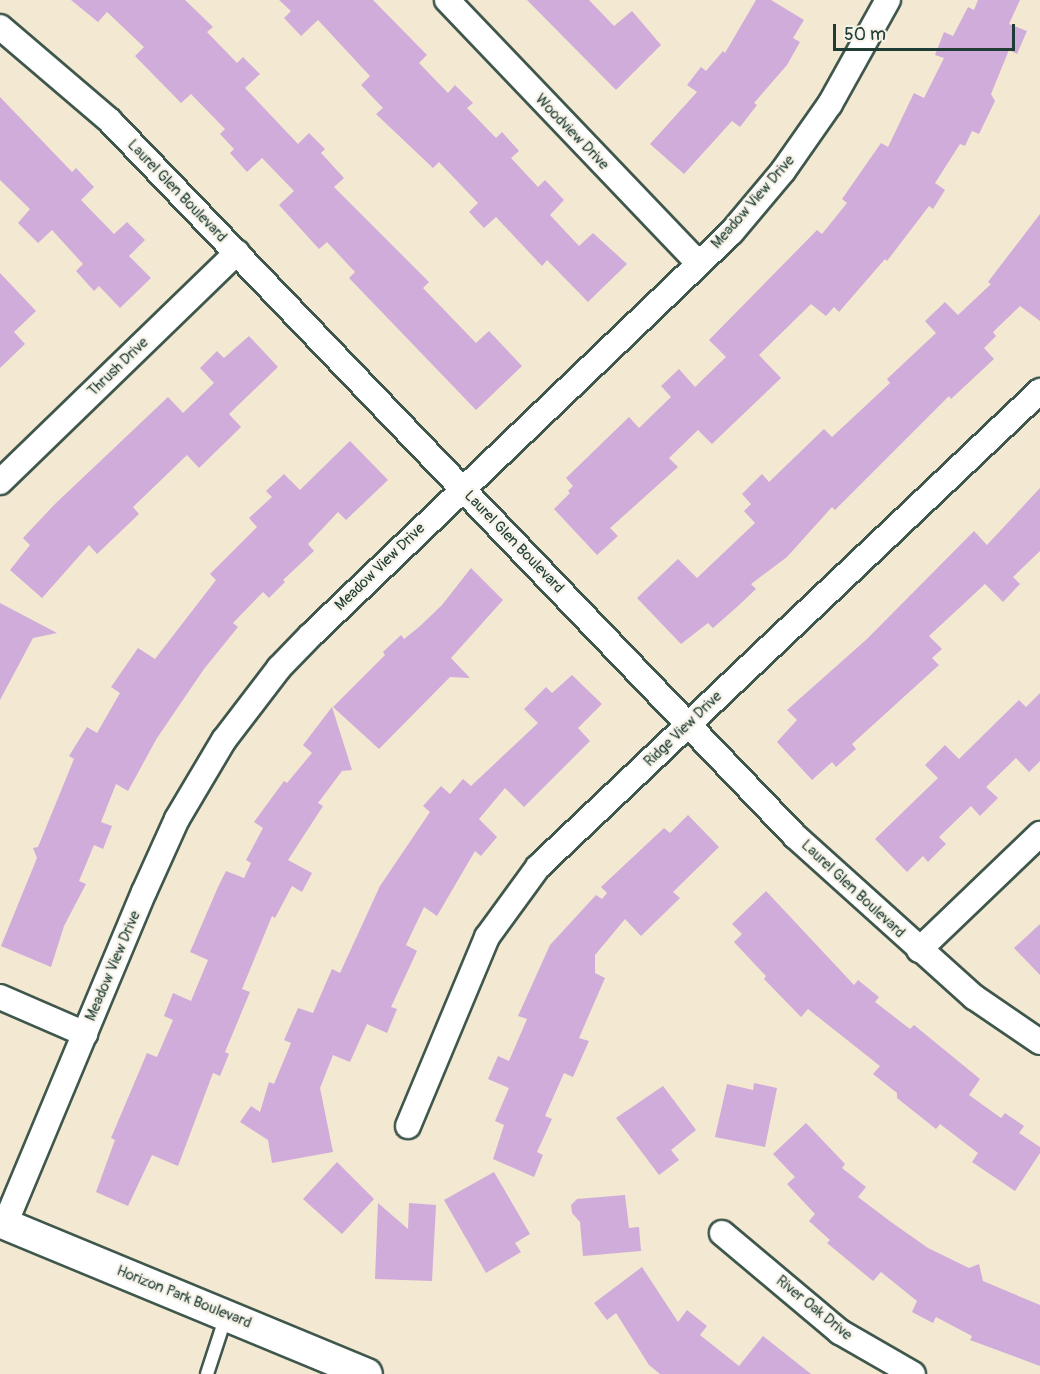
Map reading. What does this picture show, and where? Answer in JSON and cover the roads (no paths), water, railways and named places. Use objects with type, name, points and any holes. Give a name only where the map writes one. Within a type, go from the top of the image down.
[{"type":"street","name":"Woodview Drive","points":[[447,0],[698,263]]},
{"type":"street","name":"Meadow View Drive","points":[[2,1223],[177,819],[224,740],[287,659],[462,487],[731,232],[783,171],[830,104],[888,0]]},
{"type":"street","name":"Laurel Glen Boulevard","points":[[0,27],[110,121],[795,836],[919,950],[974,997],[1040,1042]]},
{"type":"street","name":"Thrush Drive","points":[[0,482],[237,252]]},
{"type":"street","name":"Ridge View Drive","points":[[408,1126],[474,963],[502,913],[538,867],[1040,391]]},
{"type":"street","points":[[919,950],[1040,834]]},
{"type":"street","points":[[0,997],[85,1034]]},
{"type":"street","name":"Horizon Park Boulevard","points":[[2,1223],[367,1374]]},
{"type":"street","name":"River Oak Drive","points":[[722,1233],[840,1332],[913,1374]]},
{"type":"lane","points":[[207,1374],[227,1315]]}]
